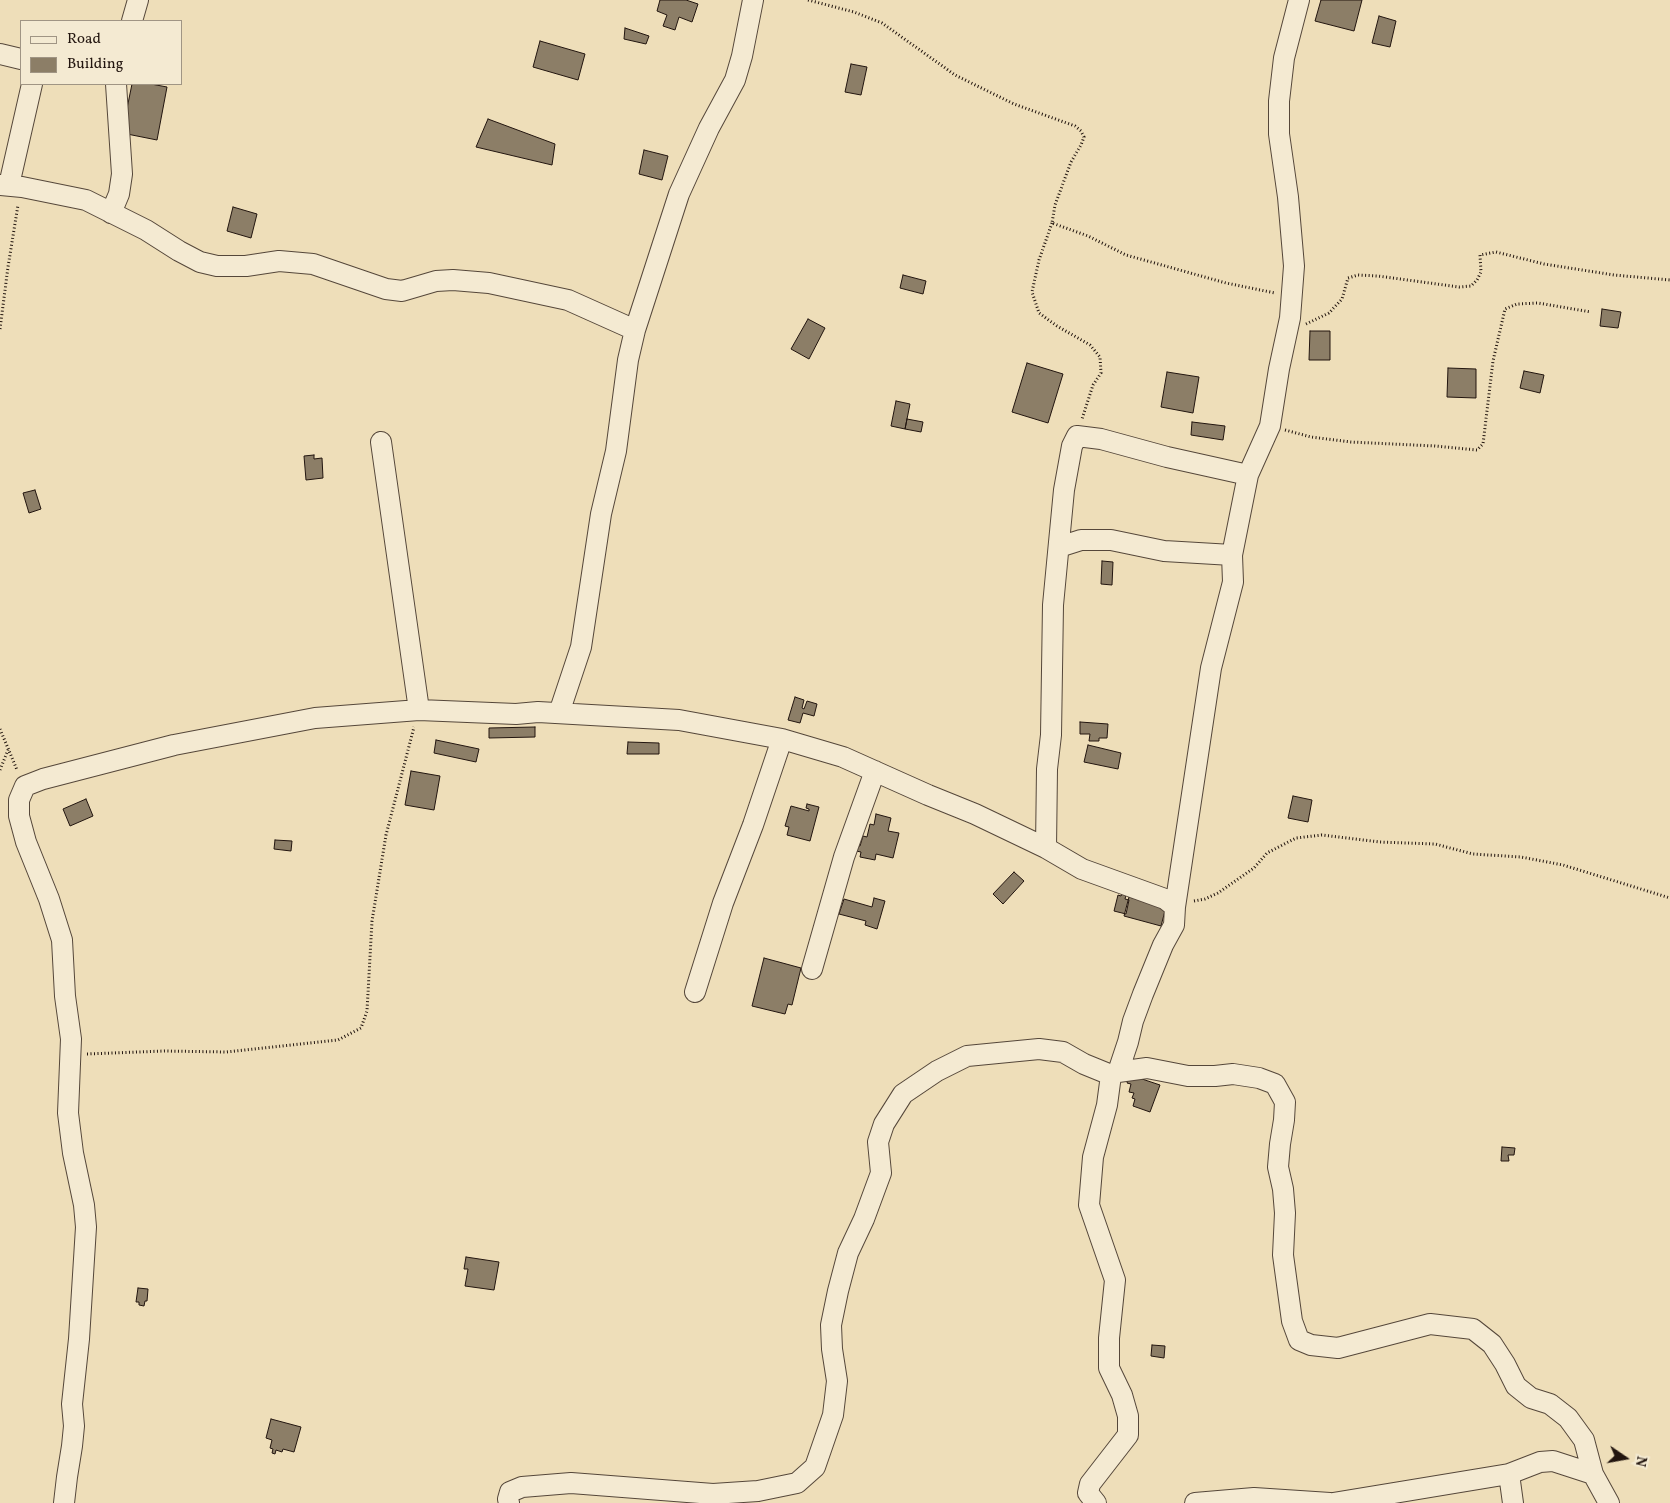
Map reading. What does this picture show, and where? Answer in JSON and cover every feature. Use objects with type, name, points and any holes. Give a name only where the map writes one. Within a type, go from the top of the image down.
[{"type":"street","points":[[132,20],[138,0]]},
{"type":"street","points":[[559,713],[581,647],[600,523],[616,450],[628,360],[635,330],[679,194],[734,80],[742,56],[753,0]]},
{"type":"street","points":[[1096,1503],[1088,1492],[1090,1484],[1128,1435],[1128,1416],[1122,1395],[1109,1368],[1109,1338],[1115,1280],[1089,1205],[1094,1156],[1115,1074],[1133,1021],[1163,945],[1174,925],[1211,668],[1233,582],[1232,555],[1248,475],[1270,426],[1279,369],[1290,318],[1294,266],[1288,197],[1279,134],[1279,101],[1284,58],[1299,0]]},
{"type":"street","points":[[0,54],[20,59]]},
{"type":"street","points":[[32,85],[10,186],[86,200],[146,230],[200,262],[217,266],[246,266],[279,261],[313,264],[386,289],[402,291],[436,280],[489,283],[568,300],[635,330]]},
{"type":"street","points":[[111,213],[120,194],[122,174],[116,85]]},
{"type":"street","points":[[1046,848],[1047,769],[1051,735],[1053,605],[1064,490],[1072,446],[1077,436],[1101,439],[1167,457],[1248,475]]},
{"type":"street","points":[[380,442],[419,710]]},
{"type":"street","points":[[1059,546],[1081,540],[1111,540],[1164,551],[1232,555]]},
{"type":"street","points":[[64,1503],[74,1426],[72,1404],[79,1339],[86,1227],[84,1205],[69,1123],[68,1094],[71,1054],[62,940],[49,899],[26,842],[19,816],[19,800],[25,786],[44,779],[174,745],[315,718],[419,710],[516,714],[538,712],[679,720],[782,739],[843,757],[975,814],[1046,848],[1082,869],[1165,899],[1176,907]]},
{"type":"street","points":[[695,992],[723,903],[753,825],[782,739]]},
{"type":"street","points":[[812,969],[844,858],[874,771]]},
{"type":"street","points":[[509,1503],[510,1492],[522,1487],[571,1483],[713,1494],[758,1491],[797,1483],[815,1467],[833,1416],[837,1381],[831,1325],[848,1253],[864,1219],[881,1173],[878,1142],[884,1124],[903,1094],[937,1071],[968,1056],[1039,1049],[1063,1052],[1084,1064],[1115,1074],[1147,1068],[1188,1076],[1233,1074],[1258,1078],[1275,1084],[1285,1102],[1278,1168],[1283,1189],[1285,1213],[1282,1255],[1292,1321],[1299,1340],[1311,1345],[1338,1348],[1430,1324],[1473,1329],[1492,1344],[1516,1386],[1531,1398],[1550,1404],[1568,1418],[1584,1440],[1593,1474],[1610,1503]]},
{"type":"street","points":[[1195,1503],[1254,1498],[1331,1503],[1509,1474],[1540,1462],[1553,1461],[1593,1474]]},
{"type":"street","points":[[1509,1474],[1513,1503]]},
{"type":"path","points":[[808,0],[854,12],[882,24],[955,75],[1014,104],[1075,126],[1081,131],[1084,137],[1071,162],[1055,205],[1052,223],[1039,260],[1032,292],[1038,313],[1090,345],[1100,356],[1101,373],[1093,385],[1077,436]]},
{"type":"path","points":[[0,329],[8,267],[10,186]]},
{"type":"path","points":[[1052,223],[1088,236],[1126,255],[1226,284],[1292,297]]},
{"type":"path","points":[[1304,325],[1330,314],[1342,299],[1348,278],[1358,275],[1378,276],[1459,287],[1471,286],[1481,272],[1480,256],[1496,252],[1544,264],[1614,275],[1670,280]]},
{"type":"path","points":[[1270,426],[1311,437],[1351,442],[1477,450],[1483,444],[1493,360],[1505,309],[1517,304],[1538,303],[1591,312]]},
{"type":"path","points":[[71,1054],[164,1051],[226,1052],[338,1040],[361,1028],[367,1011],[372,921],[386,835],[419,710]]},
{"type":"path","points":[[0,729],[25,786]]},
{"type":"path","points":[[0,770],[8,750]]},
{"type":"path","points":[[1176,907],[1205,899],[1218,893],[1254,868],[1267,852],[1296,838],[1322,835],[1380,842],[1435,844],[1473,854],[1521,857],[1563,865],[1670,898]]},
{"type":"building","points":[[660,0],[686,0],[698,4],[692,22],[679,17],[675,30],[663,26],[667,15],[657,11]]},
{"type":"building","points":[[1321,0],[1362,0],[1354,31],[1315,21]]},
{"type":"building","points":[[1379,16],[1396,21],[1390,47],[1372,43]]},
{"type":"building","points":[[625,28],[649,36],[646,44],[624,39]]},
{"type":"building","points":[[540,41],[585,54],[578,80],[533,67]]},
{"type":"building","points":[[851,64],[867,67],[861,95],[845,92]]},
{"type":"building","points":[[132,85],[167,87],[157,140],[122,133]]},
{"type":"building","points":[[488,119],[555,144],[552,165],[476,147]]},
{"type":"building","points":[[644,150],[668,156],[662,180],[639,174]]},
{"type":"building","points":[[233,207],[257,214],[251,238],[227,231]]},
{"type":"building","points":[[903,275],[926,281],[923,294],[900,288]]},
{"type":"building","points":[[1602,309],[1621,312],[1618,328],[1600,326]]},
{"type":"building","points":[[808,319],[825,328],[809,359],[791,349]]},
{"type":"building","points":[[1310,331],[1330,331],[1330,360],[1309,360]]},
{"type":"building","points":[[1027,363],[1063,374],[1048,423],[1012,412]]},
{"type":"building","points":[[1448,368],[1476,369],[1476,398],[1447,397]]},
{"type":"building","points":[[1524,371],[1544,375],[1540,393],[1520,388]]},
{"type":"building","points":[[1167,372],[1199,377],[1193,413],[1161,407]]},
{"type":"building","points":[[896,401],[910,404],[905,429],[891,426]]},
{"type":"building","points":[[907,419],[923,422],[921,432],[905,429]]},
{"type":"building","points":[[1192,422],[1225,426],[1223,440],[1191,435]]},
{"type":"building","points":[[314,455],[314,459],[322,458],[323,478],[306,480],[304,456]]},
{"type":"building","points":[[35,490],[41,509],[29,513],[23,493]]},
{"type":"building","points":[[1102,561],[1113,562],[1112,585],[1101,584]]},
{"type":"building","points":[[795,697],[804,700],[802,708],[804,709],[807,701],[817,704],[814,716],[803,713],[800,723],[788,720]]},
{"type":"building","points":[[1080,722],[1108,724],[1107,738],[1099,738],[1099,741],[1089,741],[1090,734],[1080,734]]},
{"type":"building","points":[[535,727],[535,737],[489,738],[489,728]]},
{"type":"building","points":[[436,740],[479,749],[476,762],[434,753]]},
{"type":"building","points":[[628,742],[659,743],[659,754],[627,754]]},
{"type":"building","points":[[1088,745],[1121,753],[1118,769],[1084,762]]},
{"type":"building","points":[[411,771],[440,776],[434,810],[405,805]]},
{"type":"building","points":[[1293,796],[1312,800],[1308,822],[1288,818]]},
{"type":"building","points":[[86,799],[93,816],[70,826],[63,809]]},
{"type":"building","points":[[807,804],[819,807],[810,841],[787,835],[789,827],[785,826],[791,806],[809,811],[806,808]]},
{"type":"building","points":[[876,814],[891,818],[888,831],[899,833],[893,858],[876,854],[875,860],[860,857],[861,852],[856,851],[857,846],[860,846],[863,836],[867,837],[870,824],[874,825]]},
{"type":"building","points":[[275,840],[292,841],[291,851],[274,849]]},
{"type":"building","points":[[1014,872],[1024,881],[1003,904],[993,894]]},
{"type":"building","points":[[1122,894],[1126,895],[1125,899],[1129,900],[1126,914],[1114,911],[1118,895],[1121,896]]},
{"type":"building","points":[[1129,897],[1166,907],[1161,926],[1124,916]]},
{"type":"building","points":[[874,898],[885,901],[877,929],[865,925],[866,921],[839,914],[844,899],[872,907]]},
{"type":"building","points":[[764,958],[801,968],[792,1005],[788,1004],[785,1014],[752,1006]]},
{"type":"building","points":[[1130,1075],[1160,1085],[1150,1112],[1133,1106],[1135,1099],[1132,1098],[1134,1093],[1129,1092],[1131,1084],[1127,1083]]},
{"type":"building","points":[[1502,1147],[1515,1148],[1514,1155],[1508,1155],[1509,1161],[1501,1161]]},
{"type":"building","points":[[466,1257],[499,1262],[494,1290],[465,1286],[468,1269],[464,1269]]},
{"type":"building","points":[[138,1288],[148,1289],[147,1301],[145,1301],[144,1306],[136,1302]]},
{"type":"building","points":[[1152,1345],[1165,1346],[1164,1358],[1151,1356]]},
{"type":"building","points":[[271,1419],[301,1427],[294,1452],[283,1449],[282,1452],[276,1450],[275,1454],[272,1453],[273,1449],[270,1448],[272,1440],[266,1438]]}]
